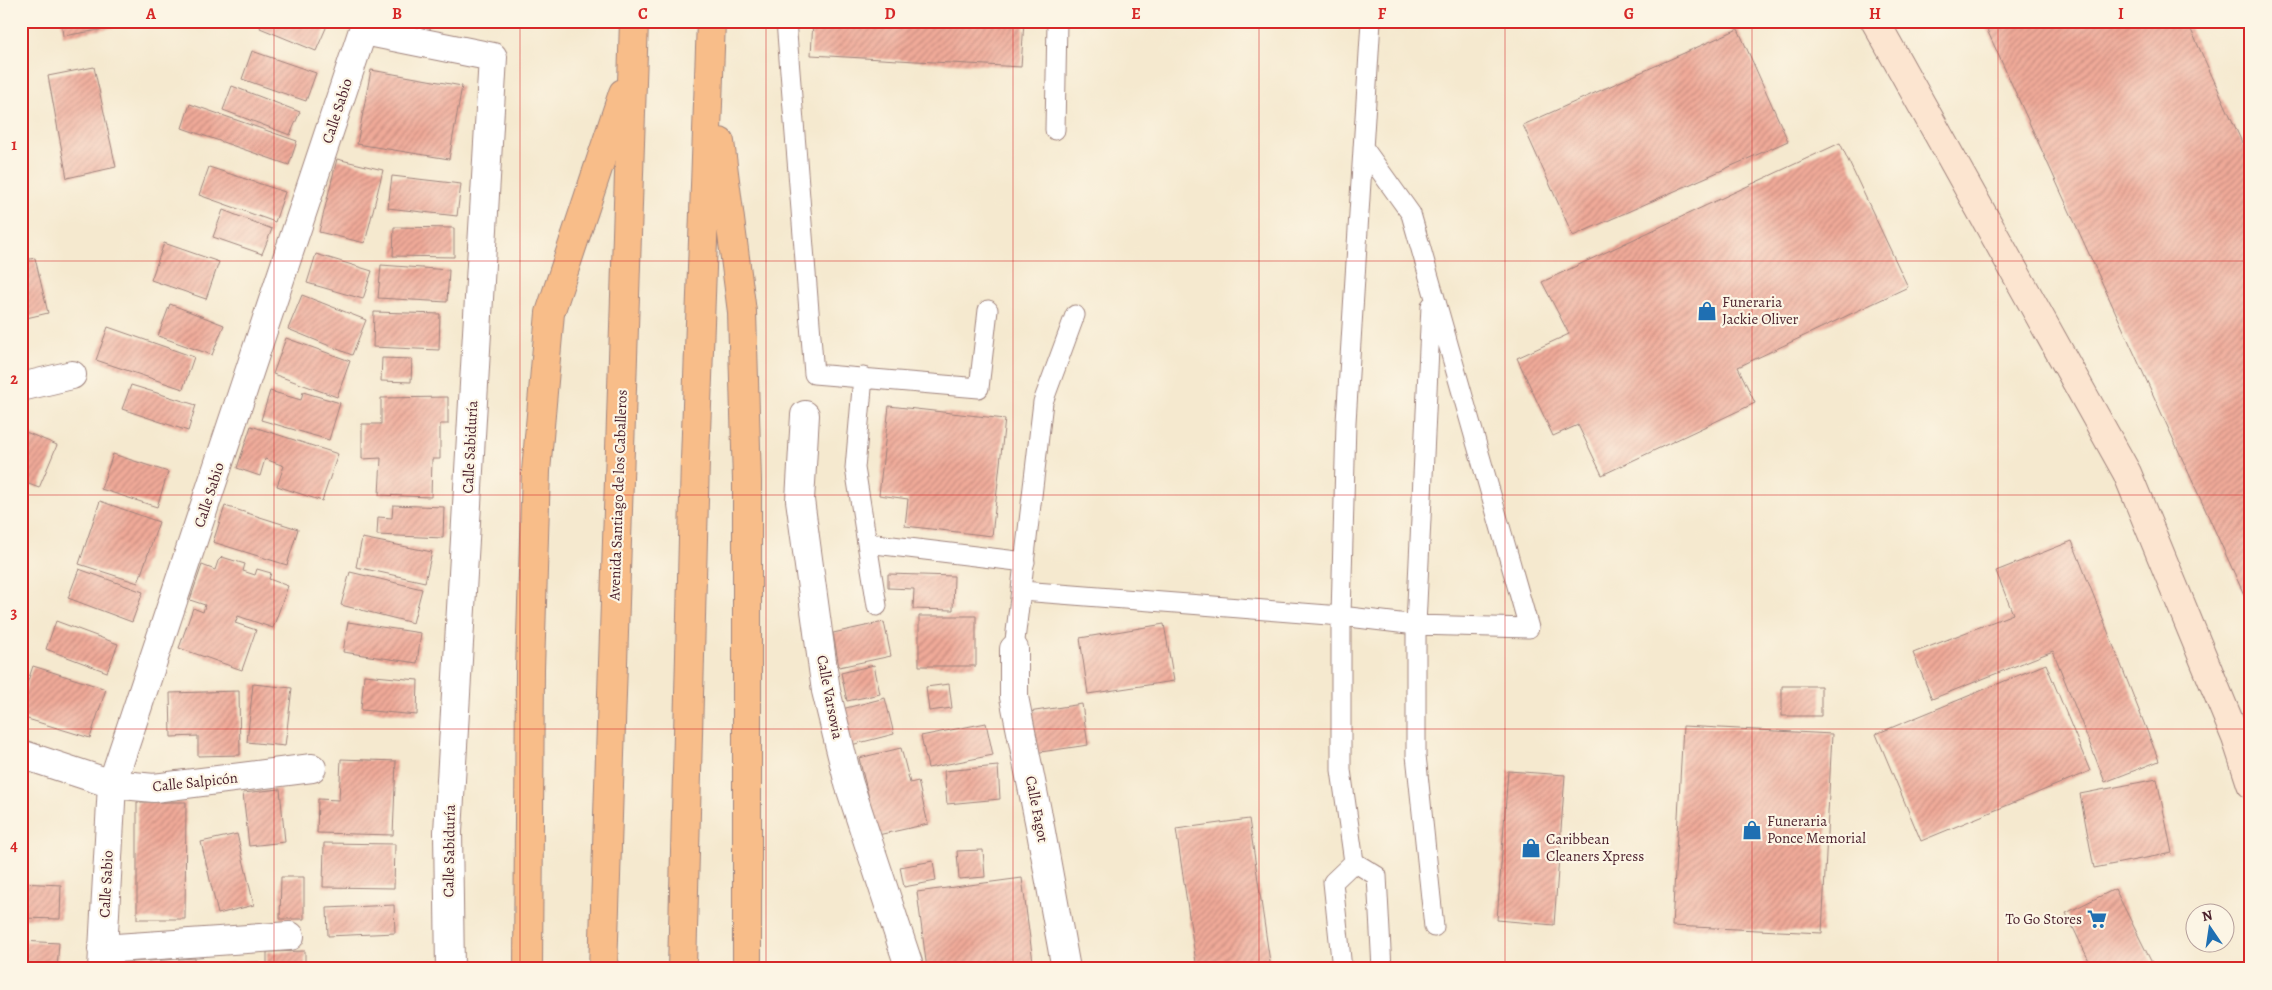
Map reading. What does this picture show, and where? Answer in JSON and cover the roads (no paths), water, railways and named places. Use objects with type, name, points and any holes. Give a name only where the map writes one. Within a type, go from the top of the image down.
[{"type":"highway","name":"Avenida Santiago de los Caballeros","points":[[603,969],[634,21]]},
{"type":"highway","points":[[682,969],[696,450],[711,21]]},
{"type":"highway","points":[[528,969],[530,669],[536,471],[550,313],[633,63]]},
{"type":"highway","points":[[709,64],[742,312],[747,482],[745,669],[747,969]]},
{"type":"street","points":[[1875,21],[2127,472],[2236,738],[2251,784]]},
{"type":"street","name":"Calle Sabio","points":[[102,959],[112,784],[365,26]]},
{"type":"street","name":"Calle Sabiduría","points":[[365,26],[493,57],[448,832],[450,969]]},
{"type":"street","points":[[21,387],[72,375]]},
{"type":"street","name":"Calle Varsovia","points":[[805,415],[800,500],[826,691],[849,784],[910,969]]},
{"type":"street","name":"Calle Fagot","points":[[1014,649],[1014,697],[1066,969]]},
{"type":"street","name":"Calle Salpicón","points":[[21,754],[112,784],[154,788],[312,768]]},
{"type":"street","points":[[102,959],[290,936]]},
{"type":"lane","points":[[786,21],[814,374],[979,388],[988,310]]},
{"type":"lane","points":[[1055,130],[1057,21]]},
{"type":"lane","points":[[1354,862],[1342,770],[1341,616],[1346,422],[1371,21]]},
{"type":"lane","points":[[1022,591],[1341,616],[1416,625],[1529,628],[1431,290],[1411,214],[1363,147]]},
{"type":"lane","points":[[1431,290],[1416,625],[1416,755],[1434,927]]},
{"type":"lane","points":[[1014,649],[1044,402],[1075,315]]},
{"type":"lane","points":[[863,377],[855,468],[877,606]]},
{"type":"lane","points":[[867,543],[1025,562]]},
{"type":"lane","points":[[1342,969],[1333,882],[1354,862]]},
{"type":"lane","points":[[1354,862],[1376,876],[1382,969]]},
{"type":"place","name":"Funeraria Jackie Oliver","points":[[1707,311]]},
{"type":"place","name":"Funeraria Ponce Memorial","points":[[1752,830]]},
{"type":"place","name":"Caribbean Cleaners Xpress","points":[[1531,848]]},
{"type":"place","name":"To Go Stores","points":[[2097,919]]}]
